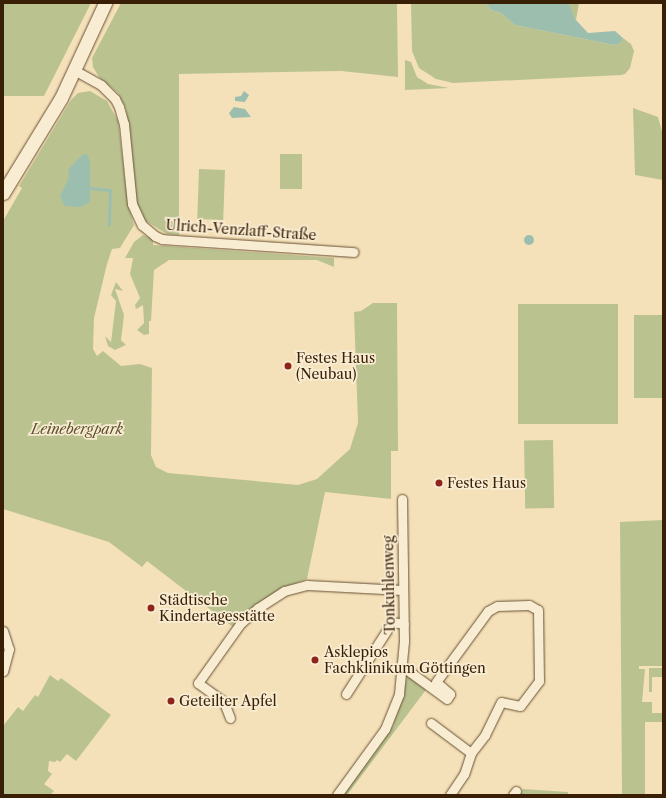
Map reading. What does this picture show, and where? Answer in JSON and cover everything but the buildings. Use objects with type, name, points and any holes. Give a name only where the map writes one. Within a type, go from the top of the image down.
[{"type":"main road","points":[[3,193],[32,143],[56,96],[74,70],[105,3]]},
{"type":"street","name":"Ulrich-Venzlaff-Straße","points":[[74,70],[101,86],[115,99],[119,107],[124,124],[132,204],[142,225],[155,236],[162,239],[354,252]]},
{"type":"street","name":"Tonkuhlenweg","points":[[337,795],[389,722],[397,703],[403,667],[404,624],[402,499]]},
{"type":"street","points":[[230,718],[224,702],[198,683],[240,624],[258,608],[284,591],[307,584],[403,590]]},
{"type":"street","points":[[403,667],[446,699],[450,694],[436,682],[488,610],[497,606],[533,606],[540,615],[539,681],[520,706],[501,702],[484,735],[471,753],[464,774],[450,795]]},
{"type":"street","points":[[346,694],[392,622],[404,624]]},
{"type":"street","points":[[3,631],[9,649],[3,670]]},
{"type":"street","points":[[431,723],[471,753]]},
{"type":"green space","points":[[3,3],[91,3],[44,96],[3,96]]},
{"type":"green space","points":[[121,3],[397,3],[398,77],[341,71],[179,74],[179,235],[167,234],[146,221],[141,213],[137,202],[126,109],[118,93],[99,77],[93,67],[92,58]]},
{"type":"green space","points":[[411,3],[486,3],[491,10],[501,13],[515,25],[614,45],[621,43],[623,38],[631,44],[634,51],[630,68],[625,74],[621,75],[453,83],[436,79],[419,68],[412,51]]},
{"type":"green space","points":[[568,3],[579,3],[576,20],[569,6]]},
{"type":"green space","points":[[405,60],[411,62],[417,77],[428,84],[449,88],[405,90]]},
{"type":"green space","name":"Leinebergpark","points":[[90,91],[107,101],[118,121],[128,204],[134,225],[120,248],[112,249],[107,264],[94,318],[93,349],[97,356],[103,351],[121,366],[140,364],[152,368],[151,455],[156,467],[168,473],[298,485],[317,479],[350,449],[358,423],[354,312],[361,311],[373,303],[397,303],[398,451],[391,451],[391,499],[325,492],[307,579],[278,590],[233,627],[147,561],[142,567],[109,542],[3,509],[3,221],[22,188],[19,186],[71,100],[78,93]]},
{"type":"green space","points":[[633,108],[658,117],[663,135],[663,180],[635,175]]},
{"type":"green space","points":[[280,154],[302,154],[302,189],[280,189]]},
{"type":"green space","points":[[199,169],[225,170],[223,220],[197,219]]},
{"type":"green space","points":[[143,235],[153,239],[153,245],[334,258],[334,267],[317,260],[169,260],[154,270],[149,334],[144,335],[137,330],[144,323],[143,305],[136,309],[135,305],[140,298],[130,274],[133,258],[125,258],[134,242]]},
{"type":"green space","points":[[116,282],[123,291],[115,289],[124,315],[121,340],[126,345],[115,350],[108,346],[105,336],[111,342],[116,301],[111,295]]},
{"type":"green space","points":[[518,304],[618,304],[618,424],[518,424]]},
{"type":"green space","points":[[634,315],[663,315],[663,398],[634,398]]},
{"type":"green space","points":[[553,440],[554,508],[525,508],[524,441]]},
{"type":"green space","points":[[663,520],[663,666],[639,666],[639,669],[645,669],[642,702],[652,702],[652,713],[663,713],[663,722],[645,722],[645,795],[622,795],[620,522]]},
{"type":"green space","points":[[649,668],[663,668],[663,677],[652,677],[652,692],[649,692]]},
{"type":"green space","points":[[50,675],[58,681],[61,678],[111,715],[76,761],[67,754],[60,762],[57,760],[55,762],[49,761],[48,771],[52,774],[44,784],[54,791],[50,795],[3,795],[3,726],[18,707],[23,711],[35,695],[38,697]]},
{"type":"green space","points":[[408,675],[428,687],[347,795],[343,795],[393,726]]},
{"type":"green space","points":[[523,789],[568,792],[568,795],[519,795]]},
{"type":"shaded area","points":[[486,3],[568,3],[576,20],[588,33],[615,31],[623,38],[621,43],[614,45],[515,25],[501,13],[491,10]]},
{"type":"shaded area","points":[[244,91],[249,95],[245,102],[235,101],[235,97],[241,96]]},
{"type":"shaded area","points":[[234,107],[245,109],[251,117],[232,118],[229,113]]},
{"type":"shaded area","points":[[83,154],[88,155],[90,164],[90,202],[81,207],[65,206],[60,197],[69,177],[68,170]]},
{"type":"shaded area","points":[[527,235],[531,235],[533,236],[533,244],[527,245],[524,242],[524,238]]},
{"type":"waterway","points":[[90,188],[110,190],[109,224]]},
{"type":"place","name":"Festes Haus (Neubau)","points":[[288,366]]},
{"type":"place","name":"Festes Haus","points":[[439,483]]},
{"type":"place","name":"Städtische Kindertagesstätte","points":[[151,608]]},
{"type":"place","name":"Asklepios Fachklinikum Göttingen","points":[[315,660]]},
{"type":"place","name":"Geteilter Apfel","points":[[171,701]]}]
